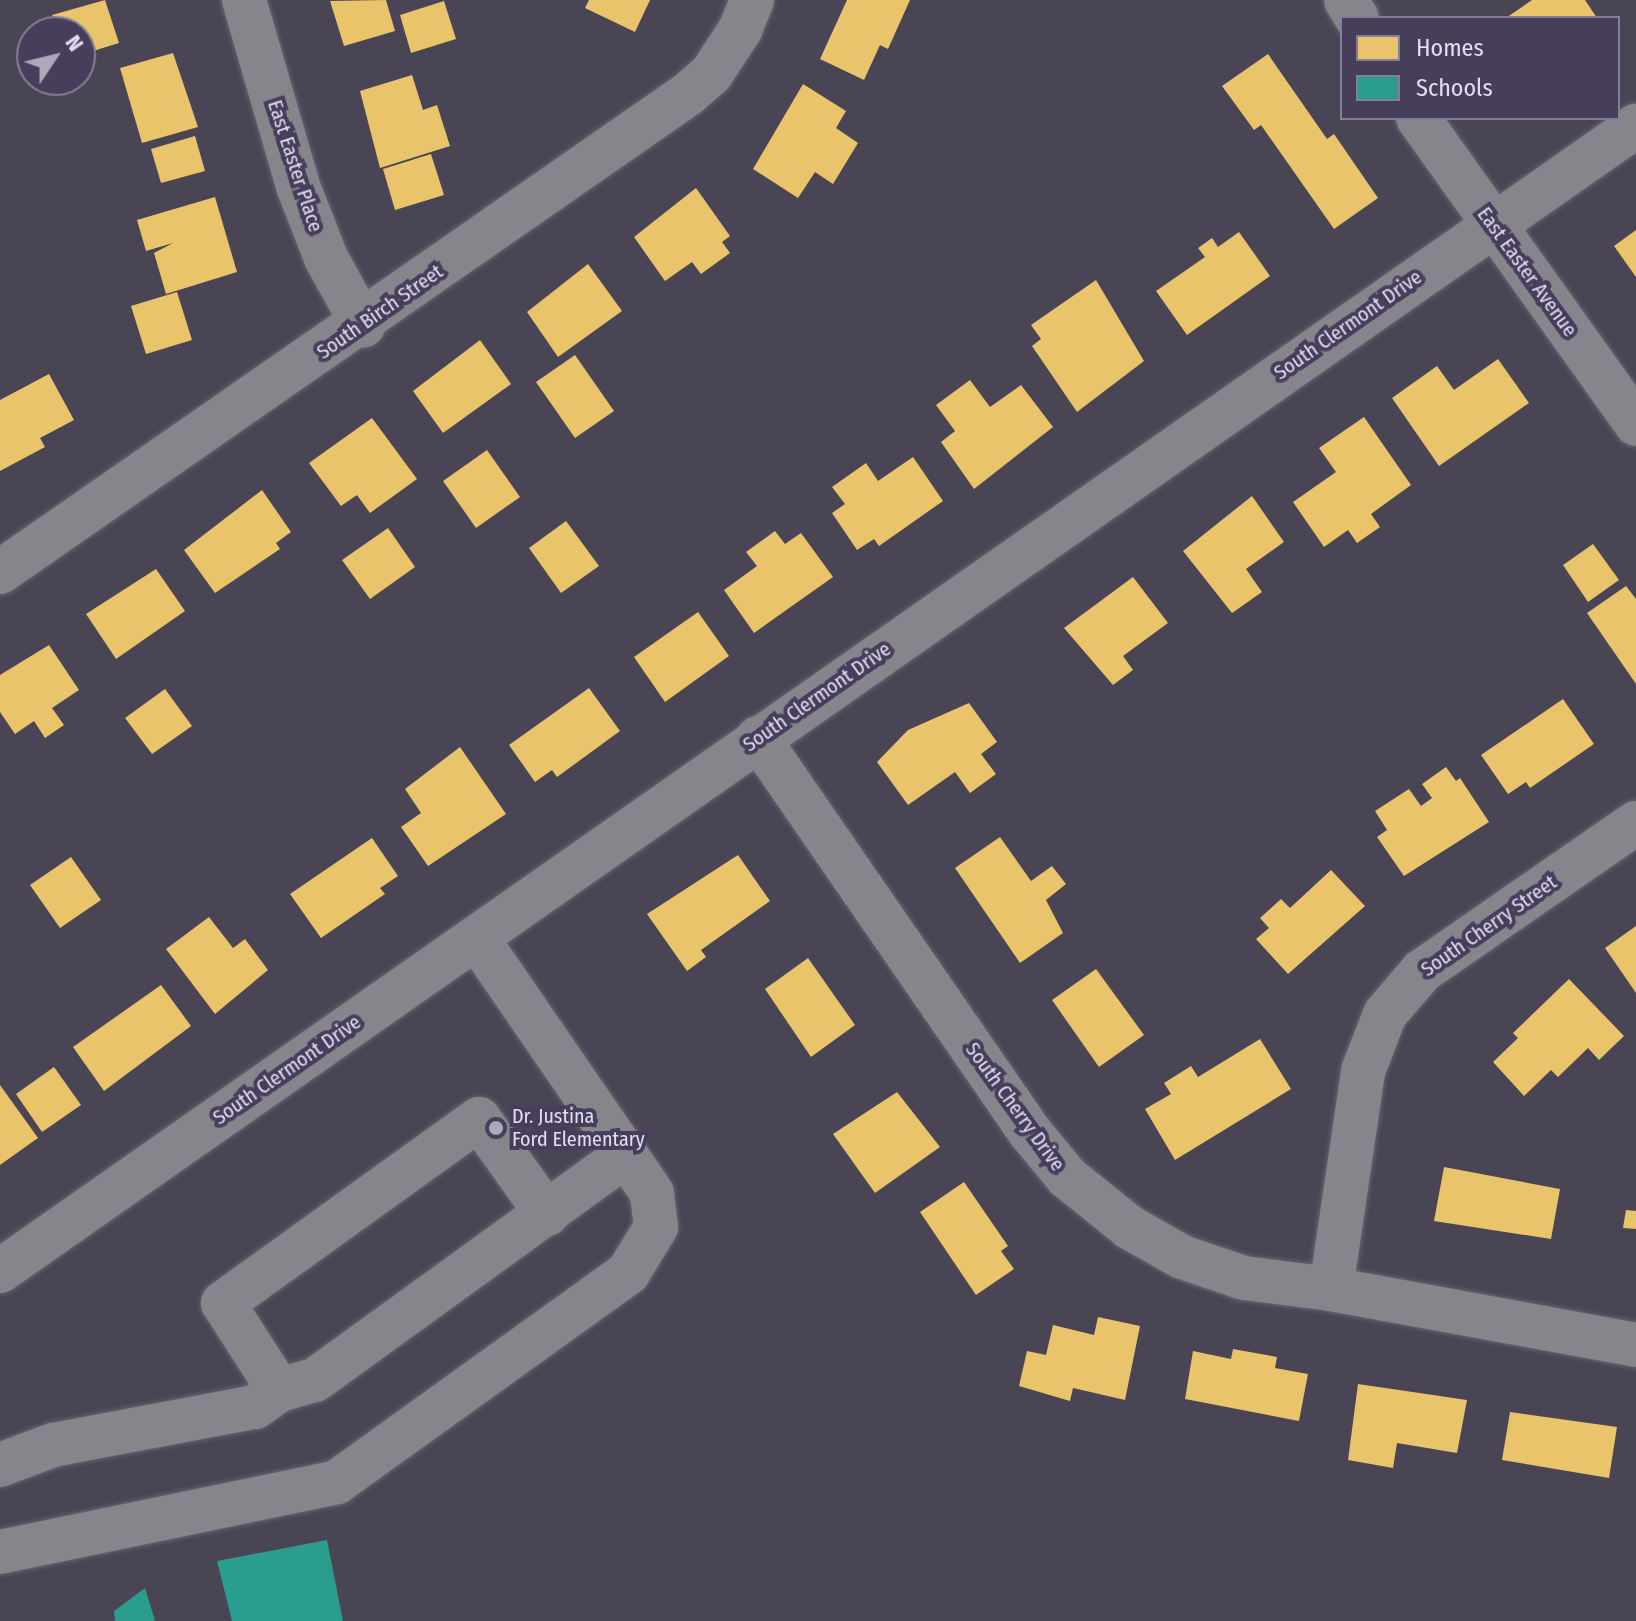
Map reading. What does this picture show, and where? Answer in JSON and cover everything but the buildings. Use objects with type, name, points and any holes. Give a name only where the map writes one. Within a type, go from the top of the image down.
[{"type":"street","name":"East Easter Place","points":[[244,0],[298,186],[326,258],[363,325]]},
{"type":"street","name":"South Birch Street","points":[[0,572],[363,325],[688,94],[711,74],[746,15]]},
{"type":"street","name":"East Easter Avenue","points":[[1419,120],[1636,424]]},
{"type":"street","name":"South Clermont Drive","points":[[0,1271],[1636,126]]},
{"type":"street","name":"South Cherry Drive","points":[[758,738],[1029,1131],[1067,1177],[1129,1227],[1182,1257],[1244,1278],[1331,1289],[1636,1345]]},
{"type":"street","name":"South Cherry Street","points":[[1331,1289],[1363,1071],[1385,1014],[1422,971],[1636,823]]},
{"type":"street","points":[[0,1552],[337,1482],[628,1273],[656,1227],[652,1193],[477,938]]},
{"type":"street","points":[[279,1390],[223,1303],[479,1119],[547,1214]]},
{"type":"street","points":[[0,1465],[53,1445],[255,1407],[279,1390],[315,1380],[626,1155]]},
{"type":"place","name":"Dr. Justina Ford Elementary","points":[[496,1128]]}]
